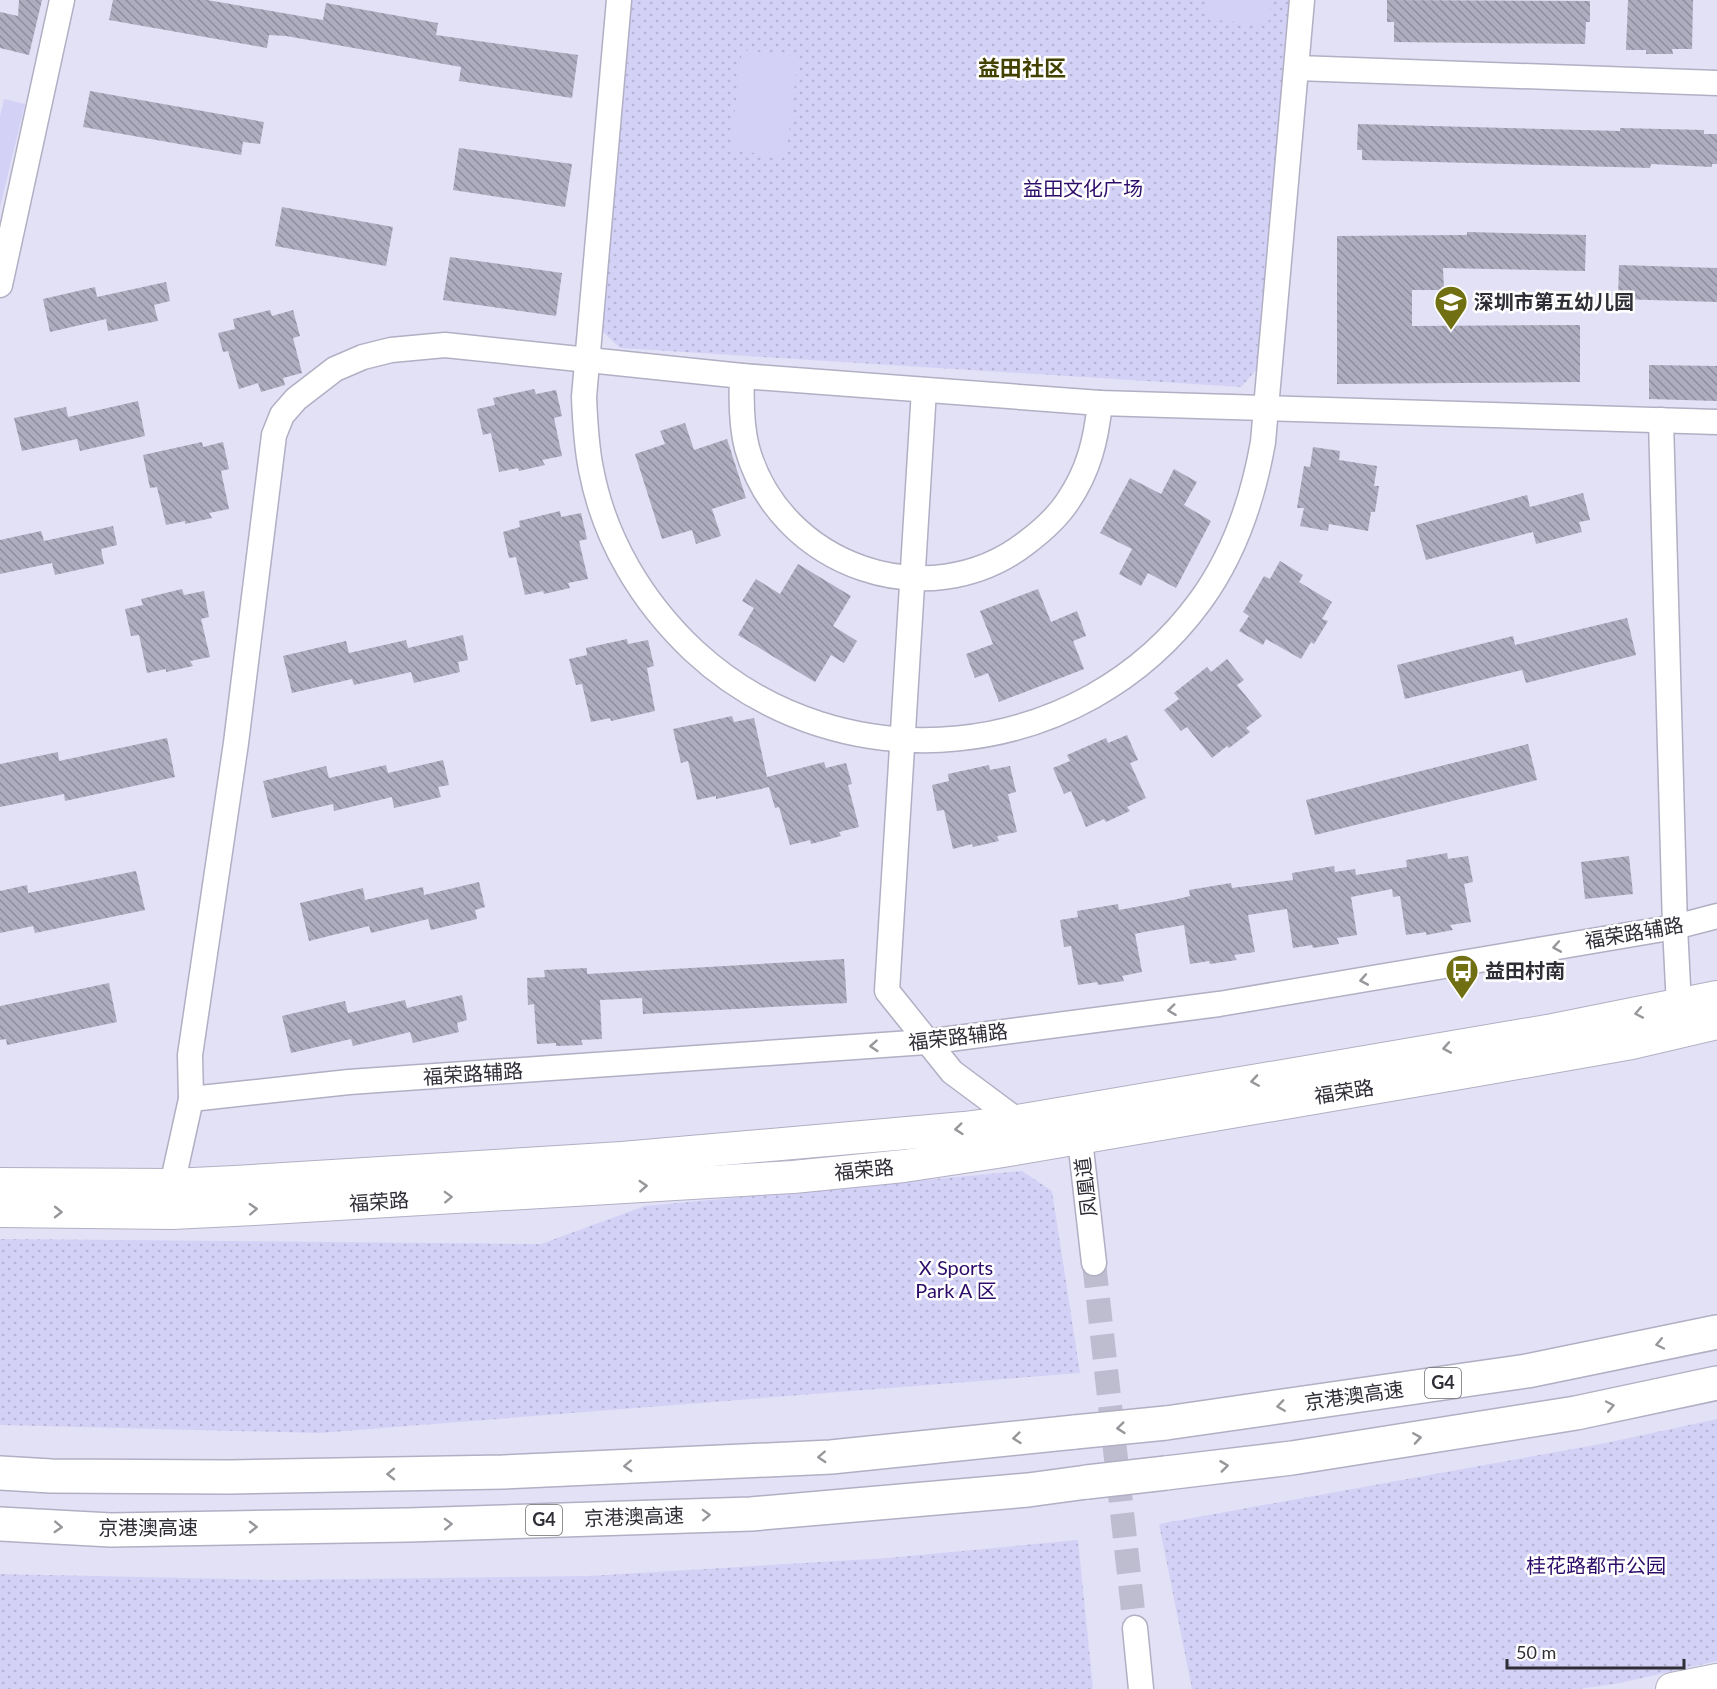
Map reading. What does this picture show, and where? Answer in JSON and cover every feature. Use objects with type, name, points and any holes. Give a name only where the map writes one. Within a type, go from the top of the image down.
[{"type":"highway","name":"京港澳高速","points":[[0,1473],[51,1476],[229,1477],[503,1472],[831,1457],[1167,1423],[1527,1371],[1717,1332]]},
{"type":"highway","name":"京港澳高速","points":[[0,1524],[111,1530],[409,1525],[751,1514],[1028,1490],[1292,1458],[1576,1413],[1717,1383]]},
{"type":"main road","name":"福荣路","points":[[0,1211],[184,1213],[328,1206],[781,1177],[904,1166],[1079,1124],[1717,997]]},
{"type":"main road","name":"福荣路","points":[[0,1184],[172,1185],[622,1158],[815,1143],[1018,1121],[1079,1124],[1632,1043],[1717,1023]]},
{"type":"main road","points":[[1672,1689],[1717,1680]]},
{"type":"street","points":[[0,285],[62,0]]},
{"type":"street","points":[[613,1],[585,415],[591,470],[600,506],[613,540],[650,604],[677,636],[708,664],[743,689],[780,709],[819,725],[860,735],[937,741],[1005,732],[1038,722],[1070,709],[1129,673],[1179,627],[1201,600],[1220,571],[1235,541],[1248,509],[1263,442],[1302,0]]},
{"type":"street","points":[[1297,68],[1717,83]]},
{"type":"street","points":[[172,1185],[191,1099],[190,1055],[236,743],[274,435],[282,415],[296,399],[335,369],[363,357],[391,350],[445,345],[742,376],[1100,403],[1717,422]]},
{"type":"street","points":[[742,376],[741,412],[747,449],[761,483],[781,514],[808,541],[840,560],[875,574],[912,579],[948,577],[982,568],[1015,552],[1043,530],[1067,503],[1084,472],[1096,438],[1100,403]]},
{"type":"street","points":[[924,390],[887,991],[952,1072],[1018,1121]]},
{"type":"street","points":[[1661,420],[1679,1006]]},
{"type":"street","name":"福荣路辅路","points":[[191,1099],[349,1082],[926,1042],[1219,1004],[1675,927],[1717,916]]},
{"type":"street","name":"凤凰道","points":[[1079,1124],[1095,1263]]},
{"type":"street","points":[[1135,1628],[1141,1689]]},
{"type":"green space","name":"益田文化广场","points":[[627,0],[1295,0],[1266,359],[1241,387],[620,348],[598,327]]},
{"type":"green space","points":[[1207,0],[1271,0],[1268,25],[1205,19]]},
{"type":"green space","points":[[742,50],[798,57],[786,157],[730,150]]},
{"type":"green space","points":[[4,99],[25,104],[0,207],[0,116]]},
{"type":"green space","name":"X Sports Park A 区","points":[[1022,1171],[1052,1191],[1080,1373],[319,1433],[0,1425],[0,1239],[541,1244],[645,1206]]},
{"type":"green space","name":"桂花路都市公园","points":[[1717,1419],[1717,1661],[1615,1684],[1578,1689],[1192,1689],[1159,1524],[1606,1443]]},
{"type":"green space","points":[[1078,1540],[1093,1689],[0,1689],[0,1574],[275,1580],[589,1576],[888,1558]]},
{"type":"building","points":[[19,0],[42,0],[29,55],[0,48],[0,12],[18,16]]},
{"type":"building","points":[[113,0],[207,0],[323,20],[326,3],[438,23],[436,35],[578,55],[572,98],[459,81],[461,67],[286,36],[269,35],[267,48],[109,20]]},
{"type":"building","points":[[1387,0],[1590,1],[1590,22],[1586,22],[1585,44],[1394,42],[1394,22],[1387,22]]},
{"type":"building","points":[[1628,0],[1693,0],[1692,49],[1672,49],[1673,54],[1646,54],[1646,50],[1626,50]]},
{"type":"building","points":[[90,91],[264,122],[260,144],[243,142],[241,155],[83,127]]},
{"type":"building","points":[[1358,124],[1620,131],[1620,128],[1704,130],[1704,134],[1717,134],[1717,164],[1712,164],[1712,167],[1651,164],[1650,168],[1362,160],[1362,150],[1357,150]]},
{"type":"building","points":[[459,148],[572,164],[565,207],[453,190]]},
{"type":"building","points":[[282,207],[393,227],[386,266],[275,246]]},
{"type":"building","points":[[1467,232],[1586,235],[1585,271],[1443,268],[1444,290],[1412,290],[1412,326],[1580,325],[1580,382],[1337,384],[1337,236],[1467,235]]},
{"type":"building","points":[[450,257],[562,273],[556,316],[443,300]]},
{"type":"building","points":[[1619,265],[1717,268],[1717,302],[1618,299]]},
{"type":"building","points":[[166,282],[170,301],[154,305],[158,321],[108,331],[106,319],[50,332],[43,299],[95,287],[97,297]]},
{"type":"building","points":[[270,310],[272,316],[293,310],[300,336],[293,338],[302,373],[283,378],[285,385],[261,392],[258,383],[239,389],[228,351],[223,352],[218,333],[235,329],[233,319]]},
{"type":"building","points":[[1649,365],[1717,366],[1717,401],[1649,399]]},
{"type":"building","points":[[534,389],[536,394],[556,390],[562,416],[554,418],[562,456],[542,460],[545,465],[519,471],[518,468],[499,472],[491,433],[483,435],[477,409],[495,405],[493,398]]},
{"type":"building","points":[[138,401],[145,436],[80,451],[77,439],[22,451],[14,418],[66,407],[68,417]]},
{"type":"building","points":[[685,423],[694,450],[727,439],[746,498],[712,509],[721,536],[696,544],[692,530],[662,539],[635,454],[665,444],[660,431]]},
{"type":"building","points":[[202,442],[203,447],[223,442],[229,469],[221,471],[229,509],[209,513],[212,518],[185,524],[185,521],[166,525],[157,487],[150,488],[143,455]]},
{"type":"building","points":[[1313,447],[1340,451],[1339,460],[1377,466],[1374,486],[1379,486],[1375,512],[1371,512],[1368,531],[1329,524],[1328,531],[1300,526],[1304,508],[1297,508],[1304,466],[1310,467]]},
{"type":"building","points":[[1174,469],[1197,482],[1184,505],[1211,521],[1176,588],[1148,573],[1141,586],[1119,574],[1132,549],[1100,533],[1130,478],[1161,494]]},
{"type":"building","points":[[1583,493],[1590,520],[1579,522],[1582,532],[1536,544],[1533,532],[1426,560],[1416,525],[1527,495],[1530,507]]},
{"type":"building","points":[[560,511],[561,517],[581,513],[587,539],[579,541],[588,579],[568,583],[570,588],[544,594],[543,591],[525,595],[516,557],[509,558],[503,532],[520,527],[519,521]]},
{"type":"building","points":[[113,526],[117,545],[101,549],[104,564],[55,575],[52,563],[0,574],[0,540],[41,531],[44,541]]},
{"type":"building","points":[[1280,561],[1303,575],[1299,582],[1332,602],[1322,619],[1328,621],[1314,644],[1311,642],[1301,659],[1266,639],[1263,645],[1239,631],[1249,616],[1243,612],[1264,576],[1270,579]]},
{"type":"building","points":[[798,564],[851,596],[833,626],[857,641],[844,663],[831,655],[815,682],[738,635],[754,608],[742,601],[756,579],[780,594]]},
{"type":"building","points":[[182,589],[184,595],[204,591],[209,617],[201,619],[210,657],[190,661],[193,666],[166,672],[166,669],[147,673],[139,635],[131,636],[125,609],[143,605],[141,599]]},
{"type":"building","points":[[1038,589],[1051,622],[1077,611],[1086,636],[1073,641],[1084,669],[999,702],[988,673],[975,678],[966,654],[993,644],[980,611]]},
{"type":"building","points":[[1627,618],[1636,655],[1526,683],[1522,670],[1405,699],[1397,665],[1513,636],[1515,645]]},
{"type":"building","points":[[463,635],[468,660],[458,662],[460,672],[414,683],[411,672],[354,685],[352,679],[292,693],[283,656],[346,641],[349,653],[406,640],[408,648]]},
{"type":"building","points":[[627,639],[628,644],[648,640],[654,666],[647,668],[655,711],[611,721],[610,718],[591,722],[582,684],[576,685],[569,659],[587,655],[586,648]]},
{"type":"building","points":[[1227,659],[1244,680],[1237,685],[1262,716],[1246,728],[1250,732],[1212,758],[1187,727],[1181,731],[1164,710],[1179,699],[1174,693],[1207,667],[1211,672]]},
{"type":"building","points":[[732,716],[734,722],[754,718],[767,777],[824,762],[826,768],[846,763],[852,784],[848,785],[859,827],[839,832],[841,836],[811,844],[810,840],[790,845],[779,807],[775,808],[769,787],[716,799],[716,796],[697,800],[688,761],[681,763],[673,729]]},
{"type":"building","points":[[1127,735],[1138,760],[1130,763],[1146,798],[1127,807],[1130,811],[1106,822],[1104,819],[1086,827],[1071,791],[1064,794],[1053,768],[1070,761],[1067,755],[1106,738],[1108,743]]},
{"type":"building","points":[[167,738],[175,777],[65,801],[64,794],[0,807],[0,764],[58,752],[59,761]]},
{"type":"building","points":[[1528,744],[1537,780],[1315,835],[1306,800]]},
{"type":"building","points":[[443,760],[449,785],[438,787],[441,797],[394,808],[392,797],[334,811],[333,804],[272,818],[263,781],[326,766],[329,778],[386,765],[388,773]]},
{"type":"building","points":[[989,765],[990,770],[1010,766],[1016,792],[1008,794],[1017,832],[997,836],[999,841],[953,849],[944,810],[937,811],[932,785],[949,781],[948,774]]},
{"type":"building","points":[[1447,853],[1448,859],[1468,856],[1473,882],[1464,884],[1471,922],[1450,925],[1453,930],[1426,935],[1426,932],[1406,935],[1400,896],[1393,897],[1392,889],[1351,897],[1357,935],[1337,938],[1339,944],[1293,948],[1287,909],[1248,915],[1255,952],[1234,955],[1237,960],[1190,964],[1184,925],[1135,934],[1142,972],[1122,976],[1124,981],[1098,985],[1097,982],[1078,985],[1071,946],[1064,947],[1060,920],[1078,917],[1077,911],[1118,904],[1119,910],[1190,896],[1189,890],[1231,883],[1232,888],[1293,880],[1292,873],[1334,866],[1335,872],[1355,869],[1356,875],[1407,867],[1406,860]]},
{"type":"building","points":[[1629,856],[1633,894],[1585,899],[1581,862]]},
{"type":"building","points":[[136,871],[145,910],[35,933],[33,926],[0,933],[0,891],[27,885],[28,893]]},
{"type":"building","points":[[479,882],[485,907],[475,910],[477,919],[431,930],[428,919],[371,933],[369,926],[309,941],[300,903],[363,888],[365,900],[423,887],[424,895]]},
{"type":"building","points":[[844,959],[847,1003],[643,1014],[642,998],[600,1000],[602,1039],[581,1040],[583,1045],[537,1044],[534,1004],[528,1005],[527,978],[545,977],[544,970],[587,968],[587,974]]},
{"type":"building","points":[[109,983],[117,1022],[7,1045],[6,1039],[0,1040],[0,1006]]},
{"type":"building","points":[[462,995],[467,1020],[457,1023],[459,1032],[413,1043],[410,1032],[353,1046],[351,1039],[291,1053],[282,1016],[345,1001],[348,1013],[405,1000],[407,1008]]},
{"type":"tunnel","points":[[1094,1263],[1135,1628]]},
{"type":"place","name":"深圳市第五幼儿园","points":[[1451,331]]},
{"type":"place","name":"益田村南","points":[[1462,1000]]},
{"type":"district","name":"益田社区","points":[[1022,68]]}]
